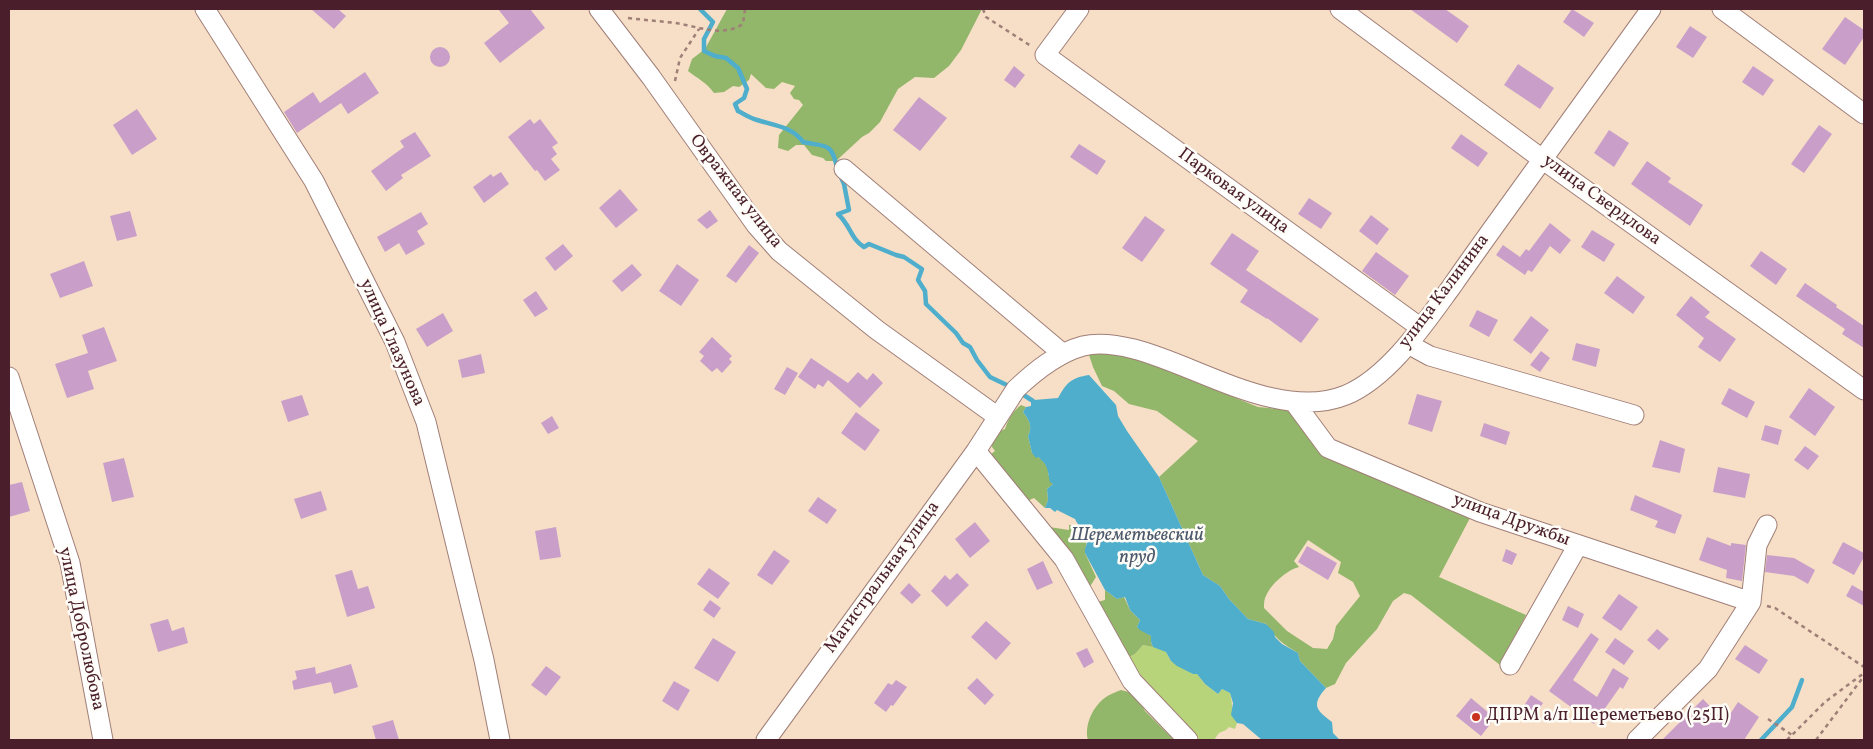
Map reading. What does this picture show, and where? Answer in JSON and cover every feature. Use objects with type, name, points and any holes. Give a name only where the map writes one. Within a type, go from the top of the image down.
[{"type":"street","name":"улица Глазунова","points":[[205,9],[314,180],[395,342],[426,422],[484,660],[500,740]]},
{"type":"street","name":"Овражная улица","points":[[599,9],[670,104],[756,225],[779,251],[877,330],[998,416]]},
{"type":"street","points":[[1045,55],[1079,9]]},
{"type":"street","name":"улица Свердлова","points":[[1340,9],[1542,160],[1864,390]]},
{"type":"street","name":"улица Калинина","points":[[998,416],[1016,389],[1045,364],[1062,354],[1085,345],[1115,344],[1155,355],[1237,387],[1294,402],[1327,400],[1353,392],[1376,377],[1421,328],[1651,9]]},
{"type":"street","points":[[1722,9],[1862,106]]},
{"type":"street","name":"Парковая улица","points":[[1045,55],[1421,328]]},
{"type":"street","points":[[844,169],[1062,354]]},
{"type":"street","points":[[1408,344],[1430,356],[1634,415]]},
{"type":"street","name":"улица Добролюбова","points":[[9,377],[70,563],[103,740]]},
{"type":"street","name":"улица Дружбы","points":[[1294,402],[1328,448],[1480,512],[1751,602]]},
{"type":"street","name":"Магистральная улица","points":[[766,740],[976,451],[998,416]]},
{"type":"street","points":[[976,451],[1064,559],[1132,681],[1188,740]]},
{"type":"street","points":[[1637,740],[1708,669],[1751,602],[1757,545],[1767,525]]},
{"type":"street","points":[[1510,665],[1578,545]]},
{"type":"path","points":[[625,18],[678,24],[713,32],[738,28],[744,24],[745,9]]},
{"type":"path","points":[[983,9],[986,17],[1045,55]]},
{"type":"path","points":[[670,104],[680,58],[698,28]]},
{"type":"path","points":[[1751,602],[1775,608],[1864,667]]},
{"type":"path","points":[[1787,740],[1825,702],[1864,674]]},
{"type":"path","points":[[1816,740],[1864,674]]},
{"type":"path","points":[[1768,719],[1792,735]]},
{"type":"green space","points":[[727,9],[982,9],[961,50],[949,66],[934,78],[915,77],[898,89],[880,122],[869,133],[836,161],[826,161],[823,158],[812,155],[804,145],[796,145],[788,151],[778,148],[779,135],[803,105],[799,100],[794,99],[790,93],[795,86],[782,82],[774,89],[766,88],[751,74],[749,80],[739,87],[733,86],[724,92],[714,93],[705,83],[688,71],[692,59],[705,49]]},
{"type":"green space","points":[[1116,351],[1143,358],[1167,370],[1258,407],[1289,410],[1326,452],[1470,518],[1439,577],[1526,615],[1500,665],[1411,595],[1404,593],[1393,601],[1377,629],[1346,663],[1335,684],[1326,688],[1300,661],[1298,653],[1280,641],[1266,624],[1248,619],[1229,599],[1220,586],[1203,575],[1159,477],[1198,441],[1157,411],[1129,404],[1114,391],[1102,386],[1088,352]],"holes":[[[1308,540],[1341,562],[1338,573],[1353,582],[1360,596],[1336,626],[1333,639],[1327,649],[1313,648],[1287,631],[1264,608],[1265,599],[1268,591],[1280,578],[1289,571],[1299,567],[1294,561]]]},
{"type":"green space","points":[[1021,405],[1026,407],[1023,412],[1030,423],[1028,436],[1032,453],[1042,460],[1049,469],[1048,474],[1053,484],[1047,489],[1048,500],[1045,508],[1034,498],[1025,502],[986,458],[995,451],[987,440],[995,433],[1005,429],[1015,410]]},
{"type":"green space","points":[[1069,525],[1077,525],[1087,538],[1085,553],[1096,577],[1091,585],[1086,587],[1049,527],[1069,530]]},
{"type":"green space","points":[[1105,590],[1117,599],[1124,597],[1130,610],[1140,620],[1137,627],[1151,636],[1153,647],[1143,645],[1135,654],[1125,659],[1093,603],[1105,600]]},
{"type":"green space","points":[[1143,645],[1159,648],[1166,652],[1171,661],[1193,674],[1197,674],[1205,684],[1218,694],[1222,689],[1230,693],[1234,717],[1237,723],[1235,729],[1229,727],[1219,733],[1214,740],[1197,740],[1135,679],[1125,659],[1135,654]]},
{"type":"green space","points":[[1121,690],[1136,694],[1145,711],[1174,740],[1088,740],[1087,728],[1097,705],[1106,697]]},
{"type":"water","name":"Шереметьевский пруд","points":[[1089,375],[1116,405],[1118,416],[1159,477],[1203,575],[1220,586],[1229,599],[1248,619],[1266,624],[1282,644],[1298,653],[1300,661],[1326,688],[1318,699],[1317,707],[1332,722],[1333,733],[1340,740],[1262,740],[1243,724],[1237,723],[1231,715],[1233,703],[1230,693],[1222,689],[1218,694],[1205,684],[1197,674],[1177,666],[1171,661],[1166,652],[1153,647],[1151,636],[1137,627],[1140,620],[1130,610],[1125,597],[1117,599],[1105,590],[1085,553],[1087,538],[1075,519],[1057,510],[1055,512],[1050,508],[1045,508],[1048,500],[1047,489],[1053,484],[1050,482],[1046,465],[1032,453],[1028,436],[1030,423],[1023,412],[1026,407],[1031,406],[1031,402],[1034,400],[1058,398],[1070,382]]},
{"type":"building","points":[[311,9],[338,9],[346,16],[334,29]]},
{"type":"building","points":[[498,9],[530,9],[545,28],[500,63],[484,43],[509,23]]},
{"type":"building","points":[[1410,9],[1445,9],[1469,26],[1457,43]]},
{"type":"building","points":[[1572,9],[1594,23],[1584,37],[1563,22]]},
{"type":"building","points":[[1845,17],[1864,30],[1864,37],[1845,65],[1822,49]]},
{"type":"building","points":[[1690,26],[1707,37],[1693,58],[1676,47]]},
{"type":"building","points":[[440,47],[447,50],[450,57],[447,64],[440,67],[433,64],[430,57],[433,50]]},
{"type":"building","points":[[1518,64],[1554,88],[1540,109],[1504,85]]},
{"type":"building","points":[[1014,66],[1025,75],[1015,88],[1004,80]]},
{"type":"building","points":[[1753,66],[1774,80],[1763,96],[1742,82]]},
{"type":"building","points":[[365,72],[379,93],[348,114],[341,103],[297,133],[284,112],[313,92],[320,103]]},
{"type":"building","points":[[919,97],[947,118],[920,151],[893,130]]},
{"type":"building","points":[[137,109],[157,139],[132,155],[113,125]]},
{"type":"building","points":[[530,119],[534,124],[540,119],[558,143],[552,147],[557,154],[551,159],[560,170],[545,181],[508,137]]},
{"type":"building","points":[[1819,125],[1832,134],[1804,173],[1791,164]]},
{"type":"building","points":[[1609,130],[1629,143],[1614,167],[1594,153]]},
{"type":"building","points":[[415,132],[431,156],[401,175],[403,178],[386,191],[371,171],[404,147],[400,141]]},
{"type":"building","points":[[1461,134],[1488,153],[1478,167],[1451,148]]},
{"type":"building","points":[[1079,144],[1106,161],[1097,175],[1070,157]]},
{"type":"building","points":[[1647,161],[1671,178],[1668,182],[1703,205],[1690,226],[1631,184]]},
{"type":"building","points":[[501,172],[509,184],[484,203],[473,187],[491,174],[493,177]]},
{"type":"building","points":[[620,189],[638,210],[616,228],[599,208]]},
{"type":"building","points":[[1309,198],[1332,213],[1321,229],[1298,214]]},
{"type":"building","points":[[710,210],[718,221],[707,229],[697,220]]},
{"type":"building","points":[[130,211],[137,236],[117,241],[110,216]]},
{"type":"building","points":[[421,212],[428,224],[417,231],[425,244],[406,255],[399,243],[385,252],[377,237]]},
{"type":"building","points":[[1371,215],[1389,229],[1377,245],[1359,231]]},
{"type":"building","points":[[1145,216],[1165,230],[1142,262],[1122,248]]},
{"type":"building","points":[[1550,223],[1571,240],[1560,254],[1550,246],[1532,272],[1528,270],[1525,275],[1496,255],[1503,245],[1520,257],[1526,249],[1529,251]]},
{"type":"building","points":[[1592,230],[1615,244],[1604,262],[1581,247]]},
{"type":"building","points":[[1232,233],[1259,251],[1246,270],[1319,319],[1301,343],[1267,318],[1240,302],[1248,290],[1210,264]]},
{"type":"building","points":[[563,244],[573,256],[555,271],[545,258]]},
{"type":"building","points":[[749,245],[759,253],[736,283],[726,276]]},
{"type":"building","points":[[1761,251],[1787,269],[1776,285],[1750,266]]},
{"type":"building","points":[[1376,252],[1409,276],[1395,295],[1362,271]]},
{"type":"building","points":[[84,261],[93,286],[60,298],[50,274]]},
{"type":"building","points":[[632,264],[642,275],[622,292],[612,281]]},
{"type":"building","points":[[677,264],[699,280],[681,306],[659,291]]},
{"type":"building","points":[[1617,276],[1645,297],[1633,314],[1604,293]]},
{"type":"building","points":[[1805,283],[1864,326],[1864,348],[1842,334],[1845,329],[1796,296]]},
{"type":"building","points":[[536,291],[548,309],[535,317],[523,300]]},
{"type":"building","points":[[1691,296],[1710,312],[1705,317],[1736,339],[1720,362],[1698,347],[1704,338],[1676,315]]},
{"type":"building","points":[[1477,310],[1498,320],[1489,337],[1469,326]]},
{"type":"building","points":[[443,313],[453,331],[427,347],[416,329]]},
{"type":"building","points":[[1531,316],[1549,330],[1531,354],[1513,340]]},
{"type":"building","points":[[104,327],[117,361],[88,371],[94,389],[67,398],[55,364],[88,353],[82,335]]},
{"type":"building","points":[[712,337],[732,356],[729,359],[732,362],[722,373],[717,368],[712,372],[700,361],[704,356],[699,352]]},
{"type":"building","points":[[1576,343],[1600,349],[1596,367],[1572,360]]},
{"type":"building","points":[[1541,351],[1550,358],[1540,372],[1530,365]]},
{"type":"building","points":[[481,354],[485,373],[462,378],[458,360]]},
{"type":"building","points":[[811,358],[848,383],[858,372],[867,380],[873,373],[883,383],[860,408],[828,380],[823,387],[818,384],[815,389],[798,377]]},
{"type":"building","points":[[787,367],[798,373],[785,395],[774,389]]},
{"type":"building","points":[[1729,388],[1755,402],[1747,418],[1721,404]]},
{"type":"building","points":[[1809,388],[1835,407],[1815,436],[1789,417]]},
{"type":"building","points":[[1417,394],[1442,401],[1432,432],[1408,424]]},
{"type":"building","points":[[302,395],[309,415],[288,422],[281,401]]},
{"type":"building","points":[[856,412],[880,430],[865,451],[841,433]]},
{"type":"building","points":[[552,416],[559,428],[548,434],[541,423]]},
{"type":"building","points":[[1484,423],[1510,432],[1506,445],[1480,436]]},
{"type":"building","points":[[1765,425],[1782,430],[1778,445],[1761,440]]},
{"type":"building","points":[[1660,440],[1685,449],[1680,473],[1652,467]]},
{"type":"building","points":[[1805,446],[1819,456],[1808,470],[1794,460]]},
{"type":"building","points":[[124,458],[134,497],[112,502],[103,463]]},
{"type":"building","points":[[1718,467],[1750,474],[1745,498],[1713,492]]},
{"type":"building","points":[[22,482],[30,511],[9,517],[9,485]]},
{"type":"building","points":[[321,491],[327,510],[301,519],[294,499]]},
{"type":"building","points":[[1635,495],[1682,515],[1675,534],[1655,527],[1658,521],[1630,510]]},
{"type":"building","points":[[818,497],[837,510],[827,524],[808,511]]},
{"type":"building","points":[[975,522],[990,541],[970,558],[955,539]]},
{"type":"building","points":[[556,527],[561,557],[540,560],[535,531]]},
{"type":"building","points":[[1707,537],[1731,546],[1731,543],[1746,545],[1742,581],[1726,578],[1727,570],[1699,560]]},
{"type":"building","points":[[1843,542],[1864,553],[1864,557],[1854,575],[1832,563]]},
{"type":"building","points":[[1307,546],[1337,563],[1328,580],[1298,562]]},
{"type":"building","points":[[1506,549],[1517,554],[1512,565],[1502,561]]},
{"type":"building","points":[[774,550],[790,561],[772,585],[757,575]]},
{"type":"building","points":[[1767,555],[1794,558],[1815,570],[1808,584],[1794,576],[1765,572]]},
{"type":"building","points":[[1043,561],[1053,583],[1037,590],[1027,569]]},
{"type":"building","points":[[709,568],[730,583],[718,599],[697,584]]},
{"type":"building","points":[[352,570],[358,589],[368,586],[375,608],[347,617],[335,575]]},
{"type":"building","points":[[957,573],[969,585],[947,607],[931,591],[945,575],[950,580]]},
{"type":"building","points":[[909,583],[921,595],[912,604],[900,593]]},
{"type":"building","points":[[1852,585],[1864,592],[1864,606],[1846,596]]},
{"type":"building","points":[[1619,594],[1638,607],[1621,631],[1602,618]]},
{"type":"building","points":[[710,600],[721,608],[714,618],[703,610]]},
{"type":"building","points":[[1568,606],[1584,614],[1578,628],[1562,620]]},
{"type":"building","points":[[168,619],[172,631],[184,627],[188,643],[158,652],[150,624]]},
{"type":"building","points":[[986,621],[1011,643],[996,660],[971,637]]},
{"type":"building","points":[[1657,629],[1669,639],[1659,650],[1647,640]]},
{"type":"building","points":[[1591,633],[1599,639],[1573,680],[1597,697],[1613,668],[1629,678],[1623,689],[1620,687],[1594,724],[1549,691]]},
{"type":"building","points":[[713,638],[736,652],[718,682],[694,668]]},
{"type":"building","points":[[1615,638],[1634,651],[1624,665],[1605,652]]},
{"type":"building","points":[[1745,645],[1768,660],[1759,674],[1735,659]]},
{"type":"building","points":[[1087,648],[1094,662],[1084,668],[1076,653]]},
{"type":"building","points":[[351,664],[358,687],[334,694],[331,682],[294,690],[292,681],[297,679],[295,671],[315,667],[316,674]]},
{"type":"building","points":[[546,666],[561,677],[546,696],[531,685]]},
{"type":"building","points":[[977,678],[994,695],[985,705],[967,688]]},
{"type":"building","points":[[896,680],[907,687],[893,706],[891,705],[886,712],[874,703],[888,683],[892,685]]},
{"type":"building","points":[[674,681],[690,690],[678,711],[662,701]]},
{"type":"building","points":[[1531,695],[1543,703],[1535,715],[1523,707]]},
{"type":"building","name":"ДПРМ а/п Шереметьево (25П)","points":[[1471,698],[1495,718],[1481,736],[1456,716]]},
{"type":"building","points":[[1703,699],[1725,722],[1738,702],[1759,717],[1744,740],[1662,740]]},
{"type":"building","points":[[393,720],[399,740],[376,740],[372,726]]},
{"type":"waterway","points":[[700,9],[713,22],[704,39],[704,51],[726,58],[738,68],[747,89],[744,98],[735,104],[738,111],[754,119],[788,130],[803,142],[822,145],[830,149],[837,168]]},
{"type":"waterway","points":[[840,175],[844,184],[849,210],[838,214],[856,240],[864,247],[869,244],[904,257],[922,269],[918,280],[925,291],[926,304],[956,333],[963,343],[970,347],[990,377],[1013,388]]},
{"type":"waterway","points":[[1019,392],[1033,401]]},
{"type":"waterway","points":[[1761,740],[1792,707],[1802,680]]},
{"type":"place","name":"ДПРМ а/п Шереметьево (25П)","points":[[1476,717]]}]
